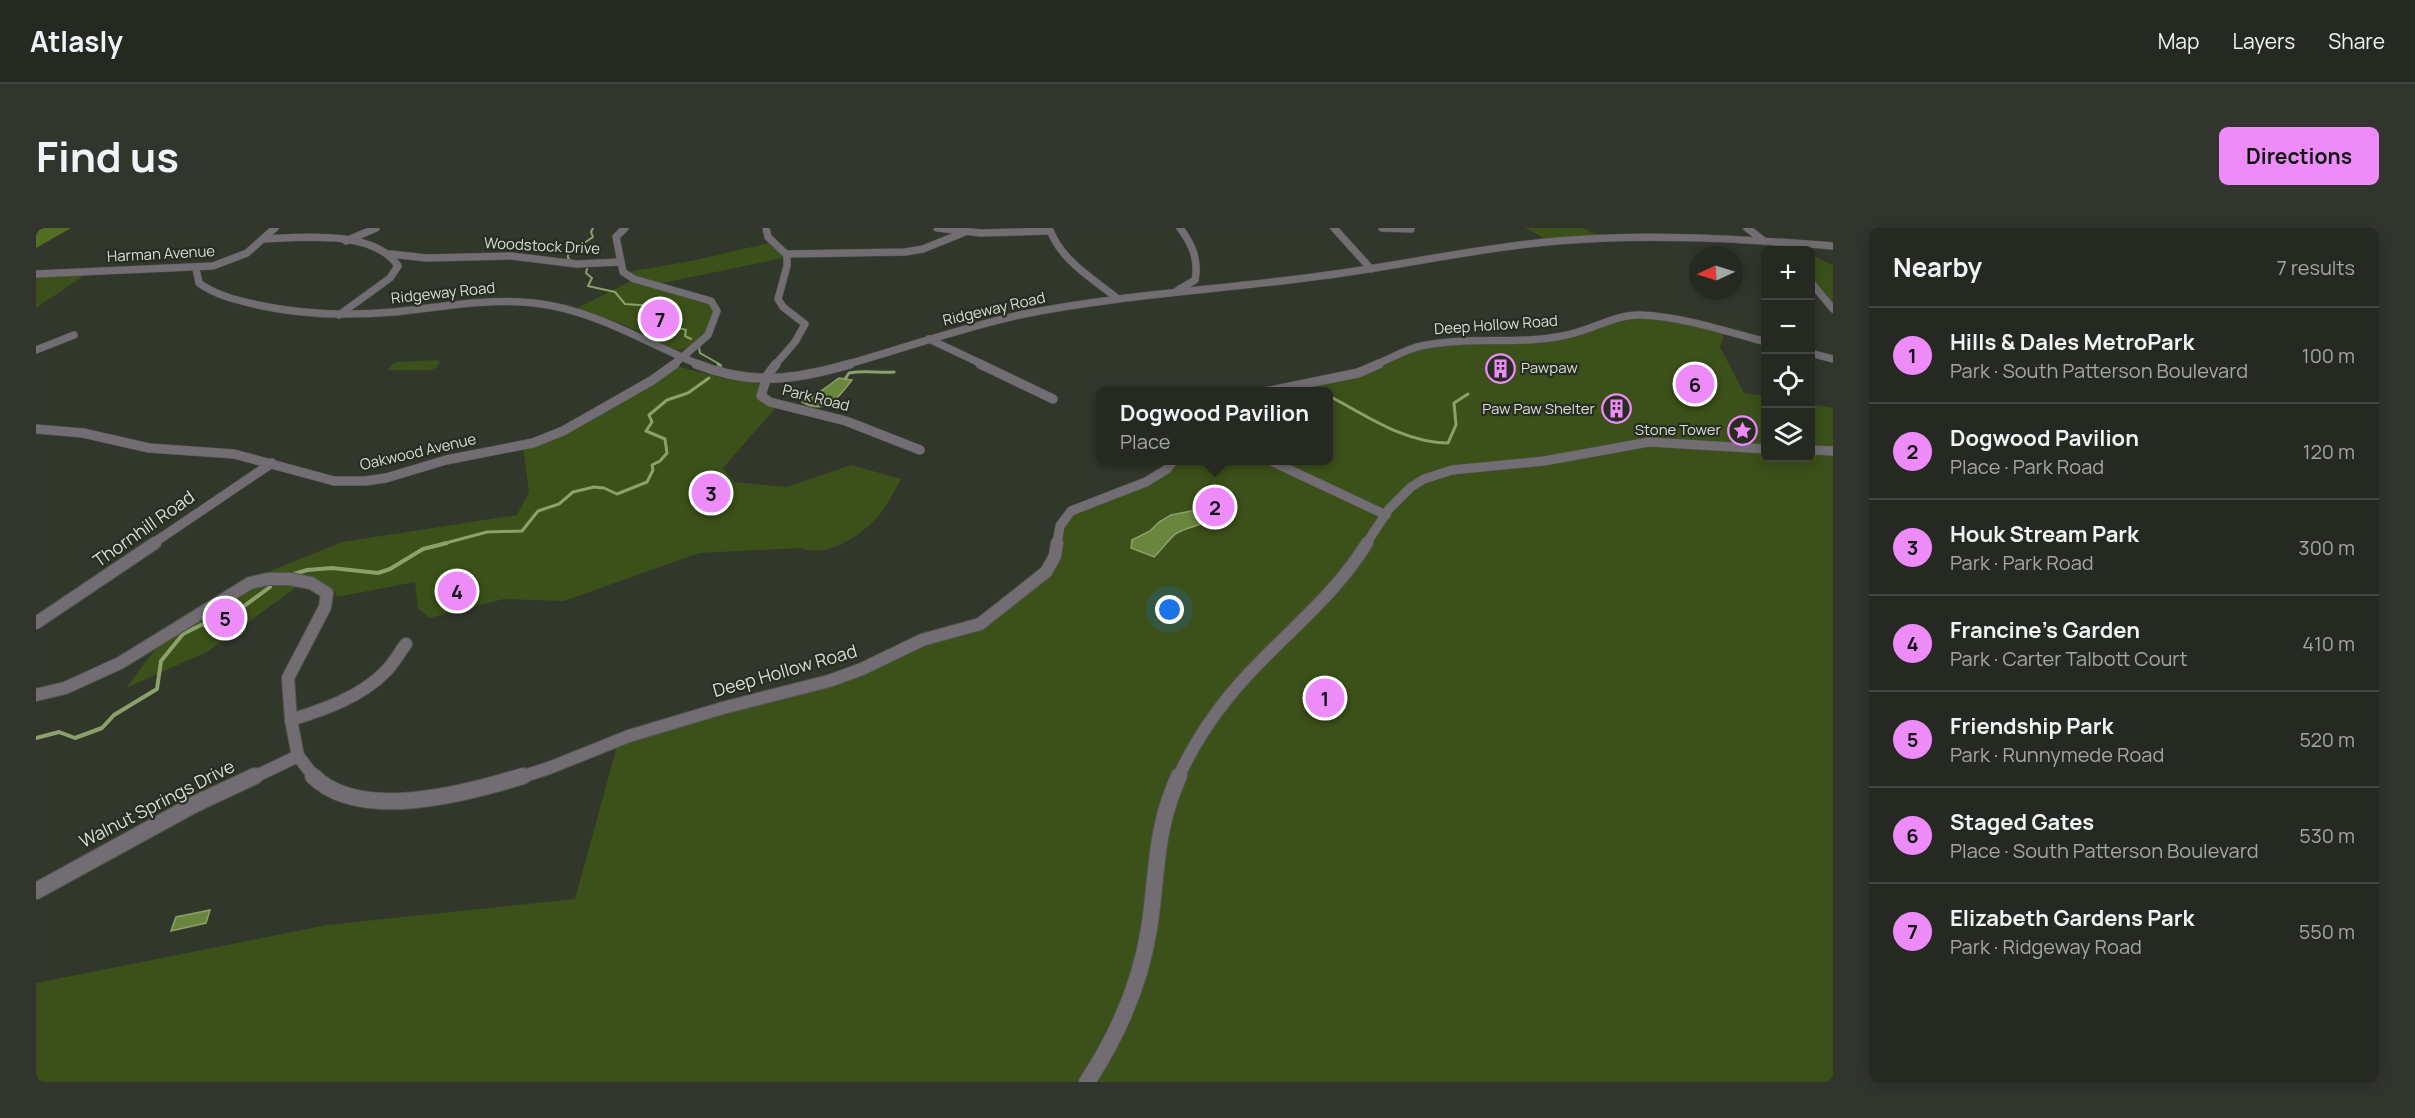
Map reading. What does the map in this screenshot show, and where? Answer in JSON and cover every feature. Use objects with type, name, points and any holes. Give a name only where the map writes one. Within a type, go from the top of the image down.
[{"type":"street","name":"Harman Avenue","points":[[36,274],[196,269],[234,261],[266,239],[275,228]]},
{"type":"street","points":[[346,241],[376,228]]},
{"type":"street","points":[[621,262],[616,237],[625,228]]},
{"type":"street","points":[[766,228],[768,237],[787,254],[905,252],[923,249],[965,232]]},
{"type":"street","points":[[937,228],[965,232],[1049,229],[1055,244],[1070,262],[1118,298]]},
{"type":"street","points":[[1170,293],[1195,280],[1198,270],[1196,258],[1180,228]]},
{"type":"street","points":[[1334,228],[1371,269]]},
{"type":"street","points":[[1382,228],[1411,230]]},
{"type":"street","points":[[1747,228],[1768,246]]},
{"type":"street","name":"Woodstock Drive","points":[[266,239],[315,237],[374,247],[390,254],[428,258],[511,256],[577,264],[621,262]]},
{"type":"street","name":"Ridgeway Road","points":[[196,269],[196,279],[204,288],[232,299],[295,312],[339,315],[476,302],[538,303],[568,308],[617,326],[682,359],[722,375],[749,380],[767,380],[797,377],[846,366],[928,339],[1014,316],[1118,298],[1371,269],[1556,241],[1668,237],[1833,246]]},
{"type":"street","points":[[339,315],[394,274],[397,262],[390,254]]},
{"type":"street","name":"Park Road","points":[[787,254],[787,266],[778,299],[782,306],[803,321],[804,328],[767,380],[761,393],[765,399],[846,421],[920,450]]},
{"type":"street","name":"Oakwood Avenue","points":[[36,429],[83,433],[149,448],[234,454],[334,480],[365,481],[473,454],[533,443],[575,426],[651,381],[682,359],[711,331],[715,322],[716,308],[711,301],[628,276],[623,272],[621,262]]},
{"type":"street","points":[[1195,280],[1207,289]]},
{"type":"street","points":[[1815,287],[1833,309]]},
{"type":"street","name":"Deep Hollow Road","points":[[1289,387],[1358,373],[1419,346],[1459,340],[1560,337],[1582,332],[1620,318],[1639,315],[1681,319],[1761,341]]},
{"type":"street","points":[[36,350],[74,335]]},
{"type":"street","points":[[928,339],[1053,399]]},
{"type":"street","points":[[1814,354],[1833,359]]},
{"type":"street","points":[[1087,1082],[1117,1035],[1140,975],[1152,907],[1159,830],[1184,767],[1215,714],[1246,675],[1344,578],[1386,515],[1412,486],[1431,476],[1457,469],[1570,457],[1647,442],[1683,442],[1761,449]]},
{"type":"street","points":[[1815,450],[1833,451]]},
{"type":"street","name":"Thornhill Road","points":[[36,623],[272,463]]},
{"type":"street","name":"Deep Hollow Road","points":[[298,756],[308,771],[330,788],[359,799],[383,802],[418,801],[458,794],[549,768],[629,736],[743,702],[829,681],[862,669],[922,640],[980,624],[1046,572],[1055,556],[1059,526],[1071,511],[1146,482],[1170,465]]},
{"type":"street","points":[[1280,465],[1386,515]]},
{"type":"street","points":[[36,695],[69,686],[107,669],[250,583],[267,578],[285,578],[315,585],[323,589],[327,596],[325,607],[288,678],[291,720],[298,756]]},
{"type":"street","points":[[291,720],[338,702],[370,685],[388,669],[406,644]]},
{"type":"street","name":"Walnut Springs Drive","points":[[36,891],[195,804],[298,756]]},
{"type":"shaded area","points":[[1525,228],[1583,228],[1599,236],[1548,240]]},
{"type":"shaded area","points":[[769,243],[781,252],[783,258],[658,284],[642,280],[627,272],[691,261]]},
{"type":"shaded area","points":[[1815,257],[1833,265],[1833,309],[1815,286]]},
{"type":"shaded area","points":[[85,275],[36,308],[36,277]]},
{"type":"shaded area","points":[[633,280],[711,304],[714,313],[707,332],[687,348],[674,349],[625,325],[577,308]]},
{"type":"shaded area","points":[[1645,315],[1725,331],[1720,347],[1744,393],[1761,395],[1761,462],[1815,462],[1815,405],[1833,408],[1833,1082],[36,1082],[36,983],[327,925],[575,899],[619,739],[773,694],[959,631],[1046,572],[1063,519],[1127,490],[1168,465],[1333,465],[1333,387],[1289,387],[1326,381],[1419,346],[1560,337],[1610,321]]},
{"type":"shaded area","points":[[437,360],[440,362],[436,368],[430,370],[388,370],[392,364],[398,362]]},
{"type":"shaded area","points":[[680,367],[726,379],[757,383],[777,406],[723,468],[734,482],[786,487],[851,465],[901,479],[885,507],[864,530],[832,548],[811,551],[801,548],[699,553],[564,601],[504,599],[429,618],[418,608],[415,582],[337,597],[335,592],[326,586],[258,576],[342,542],[517,515],[529,492],[523,447]]},
{"type":"shaded area","points":[[839,378],[852,380],[831,403],[818,407],[802,402],[804,398],[821,391]]},
{"type":"shaded area","points":[[1206,508],[1217,516],[1177,533],[1154,557],[1131,548],[1132,540],[1150,531],[1171,515]]},
{"type":"shaded area","points":[[268,582],[298,586],[207,652],[126,688],[163,639],[229,598]]},
{"type":"shaded area","points":[[210,910],[206,923],[171,931],[176,917]]},
{"type":"building","points":[[36,228],[71,228],[36,248]]},
{"type":"waterway","points":[[572,261],[568,258],[568,254],[593,237],[591,232],[593,228]]},
{"type":"waterway","points":[[587,269],[586,273],[592,278],[588,286],[615,292],[625,304],[668,307],[663,311],[641,316],[661,318],[663,321],[654,327],[683,329],[686,330],[685,336],[691,339]]},
{"type":"waterway","points":[[699,348],[700,353],[721,365]]},
{"type":"waterway","points":[[718,364],[722,369]]},
{"type":"waterway","points":[[845,379],[849,373],[855,372],[894,372]]},
{"type":"waterway","points":[[442,544],[487,532],[522,531],[538,511],[559,504],[573,492],[594,487],[604,488],[617,494],[647,482],[653,470],[652,465],[660,461],[667,453],[665,439],[646,431],[652,422],[649,415],[667,400],[688,393],[709,378]]},
{"type":"waterway","points":[[1333,398],[1401,433],[1432,442],[1448,443],[1456,425],[1454,403],[1468,394]]},
{"type":"waterway","points":[[294,574],[307,570],[332,568],[378,573],[390,569],[423,549],[447,543]]},
{"type":"waterway","points":[[36,738],[59,732],[75,738],[102,728],[114,715],[157,689],[161,661],[183,634],[201,625],[232,615],[270,587]]},
{"type":"place","name":"Elizabeth Gardens Park","points":[[660,319]]},
{"type":"place","name":"Pawpaw","points":[[1500,368]]},
{"type":"place","name":"Staged Gates","points":[[1695,384]]},
{"type":"place","name":"Paw Paw Shelter","points":[[1616,409]]},
{"type":"place","name":"Stone Tower","points":[[1742,430]]},
{"type":"place","name":"Houk Stream Park","points":[[711,493]]},
{"type":"place","name":"Dogwood Pavilion","points":[[1215,507]]},
{"type":"place","name":"Francine's Garden","points":[[457,591]]},
{"type":"place","name":"Friendship Park","points":[[225,618]]},
{"type":"place","name":"Hills & Dales MetroPark","points":[[1325,698]]}]
